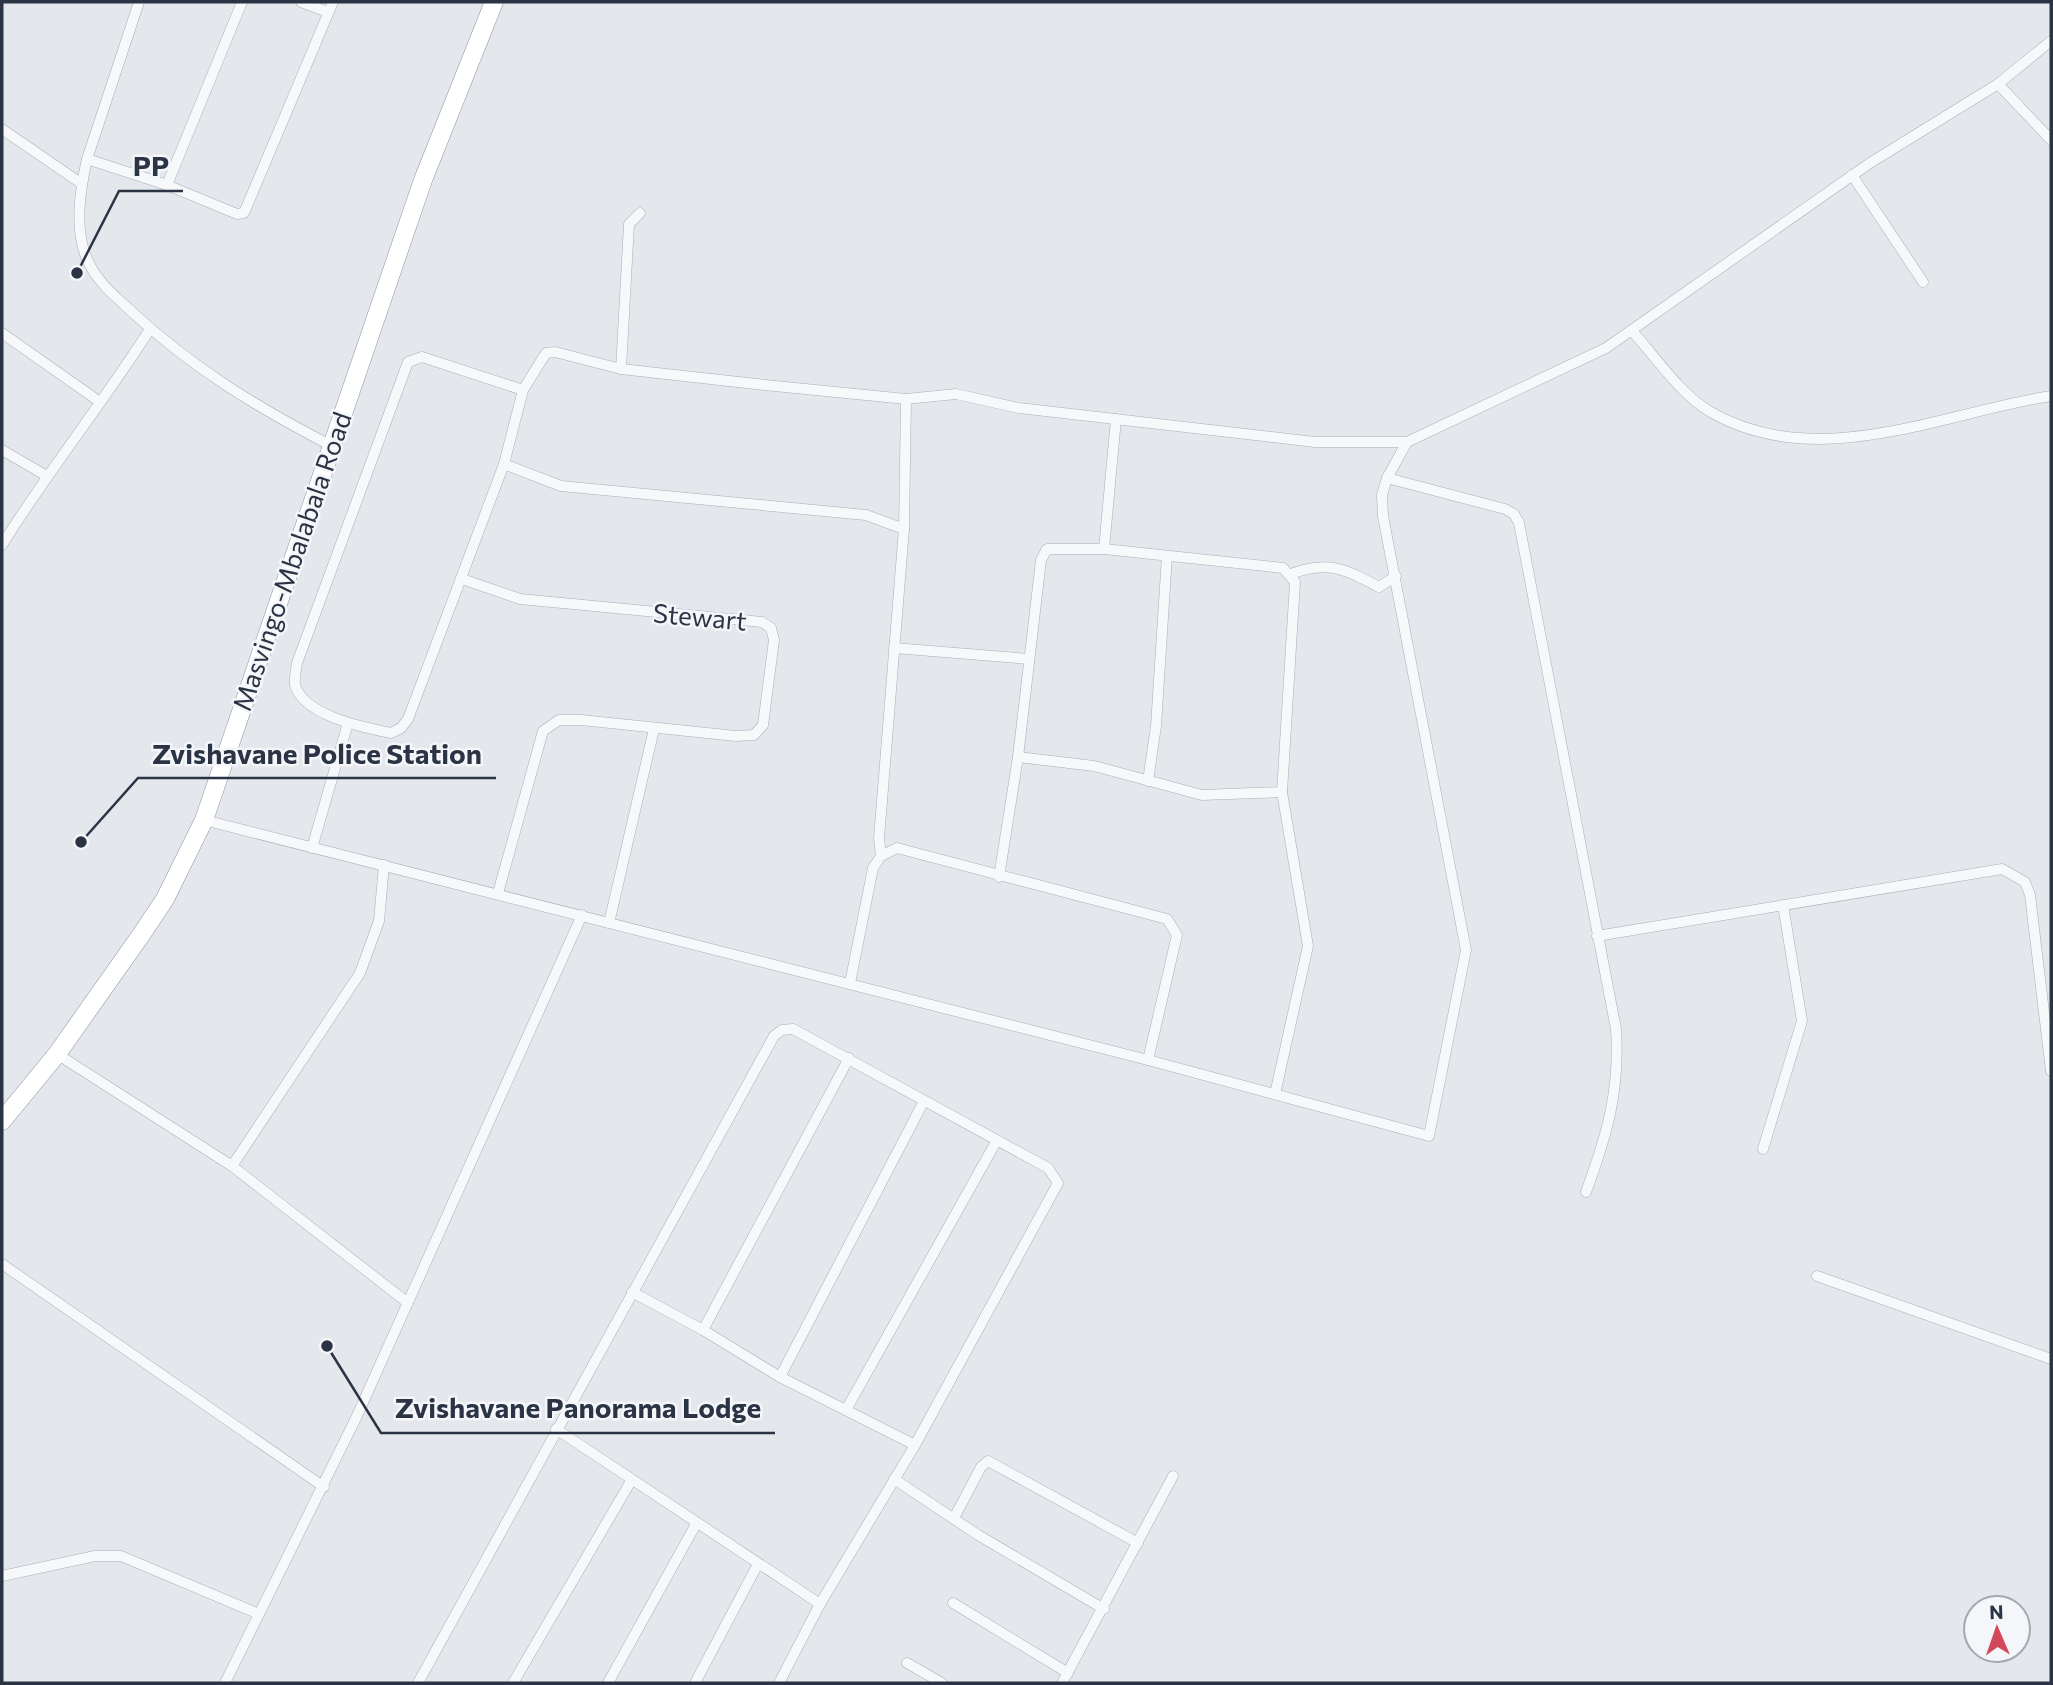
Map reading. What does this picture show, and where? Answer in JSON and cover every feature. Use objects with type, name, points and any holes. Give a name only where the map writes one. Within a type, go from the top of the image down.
[{"type":"highway","name":"Masvingo-Mbalabala Road","points":[[2,1121],[57,1054],[165,899],[204,820],[330,445],[440,133],[494,2]]},
{"type":"street","points":[[139,2],[87,159],[82,184],[80,240],[87,259],[98,280],[150,329],[263,411],[330,445]]},
{"type":"street","points":[[167,185],[242,2]]},
{"type":"street","points":[[87,159],[167,185],[237,214],[244,213],[330,7],[301,2]]},
{"type":"street","points":[[523,390],[436,360],[422,357],[408,362],[297,663],[295,684],[305,703],[348,723],[391,733],[401,728],[408,719],[504,464],[523,390],[546,352],[621,369],[906,399],[956,394],[1019,408],[1315,442],[1407,442],[1606,348],[1852,175],[1998,84],[2051,41]]},
{"type":"street","points":[[1998,84],[2051,140]]},
{"type":"street","points":[[2,129],[82,184]]},
{"type":"street","points":[[1852,175],[1923,282]]},
{"type":"street","points":[[621,369],[629,224],[640,213]]},
{"type":"street","points":[[2,545],[45,475],[150,329]]},
{"type":"street","points":[[1632,331],[1688,394],[1709,411],[1754,432],[1811,438],[1892,433],[1944,422],[1985,407],[2051,396]]},
{"type":"street","points":[[2,333],[100,402]]},
{"type":"street","points":[[881,856],[879,838],[904,529],[906,399]]},
{"type":"street","points":[[1104,549],[1115,419]]},
{"type":"street","points":[[204,820],[1148,1059],[1429,1136],[1466,950],[1383,516],[1382,495],[1387,478],[1407,442]]},
{"type":"street","points":[[2,450],[45,475]]},
{"type":"street","points":[[504,464],[561,486],[866,514],[904,529]]},
{"type":"street","points":[[1387,478],[1505,509],[1514,514],[1518,523],[1616,1029],[1618,1059],[1614,1107],[1586,1192]]},
{"type":"street","points":[[999,877],[1018,757],[1041,560],[1047,550],[1104,549],[1283,568],[1291,574],[1295,582],[1282,792],[1308,946],[1275,1094]]},
{"type":"street","points":[[1148,780],[1156,726],[1167,556]]},
{"type":"street","points":[[1291,574],[1311,566],[1344,568],[1379,587],[1396,576]]},
{"type":"street","name":"Stewart","points":[[462,579],[520,600],[762,622],[771,628],[774,640],[762,725],[754,735],[654,729]]},
{"type":"street","points":[[894,648],[1029,659]]},
{"type":"street","points":[[498,893],[543,731],[559,720],[654,729],[609,923]]},
{"type":"street","points":[[312,848],[348,723]]},
{"type":"street","points":[[1018,757],[1094,766],[1202,795],[1282,792]]},
{"type":"street","points":[[850,983],[873,868],[881,856],[897,848],[999,877],[1167,919],[1177,935],[1148,1059]]},
{"type":"street","points":[[232,1166],[360,974],[379,921],[384,866]]},
{"type":"street","points":[[1597,936],[2002,869],[2018,875],[2025,882],[2030,895],[2051,1070]]},
{"type":"street","points":[[1763,1149],[1802,1021],[1783,905]]},
{"type":"street","points":[[225,1683],[324,1487],[582,915]]},
{"type":"street","points":[[418,1683],[632,1292],[671,1228],[774,1036],[782,1030],[793,1029],[1048,1168],[1058,1183],[915,1445],[820,1604],[779,1683]]},
{"type":"street","points":[[57,1054],[232,1166],[408,1303]]},
{"type":"street","points":[[703,1330],[849,1058]]},
{"type":"street","points":[[780,1377],[924,1101]]},
{"type":"street","points":[[846,1410],[997,1140]]},
{"type":"street","points":[[2,1264],[324,1487]]},
{"type":"street","points":[[1817,1276],[2051,1359]]},
{"type":"street","points":[[632,1292],[703,1330],[780,1377],[915,1445]]},
{"type":"street","points":[[556,1429],[820,1604]]},
{"type":"street","points":[[954,1518],[981,1467],[988,1461],[1138,1544]]},
{"type":"street","points":[[1062,1683],[1173,1476]]},
{"type":"street","points":[[894,1479],[1104,1609]]},
{"type":"street","points":[[513,1683],[631,1481]]},
{"type":"street","points":[[608,1683],[696,1524]]},
{"type":"street","points":[[2,1576],[95,1556],[121,1556],[259,1614]]},
{"type":"street","points":[[695,1683],[758,1564]]},
{"type":"street","points":[[953,1602],[1068,1673]]},
{"type":"street","points":[[907,1663],[942,1683]]},
{"type":"place","name":"PP","points":[[77,273]]},
{"type":"place","name":"Zvishavane Police Station","points":[[81,842]]},
{"type":"place","name":"Zvishavane Panorama Lodge","points":[[327,1346]]}]
